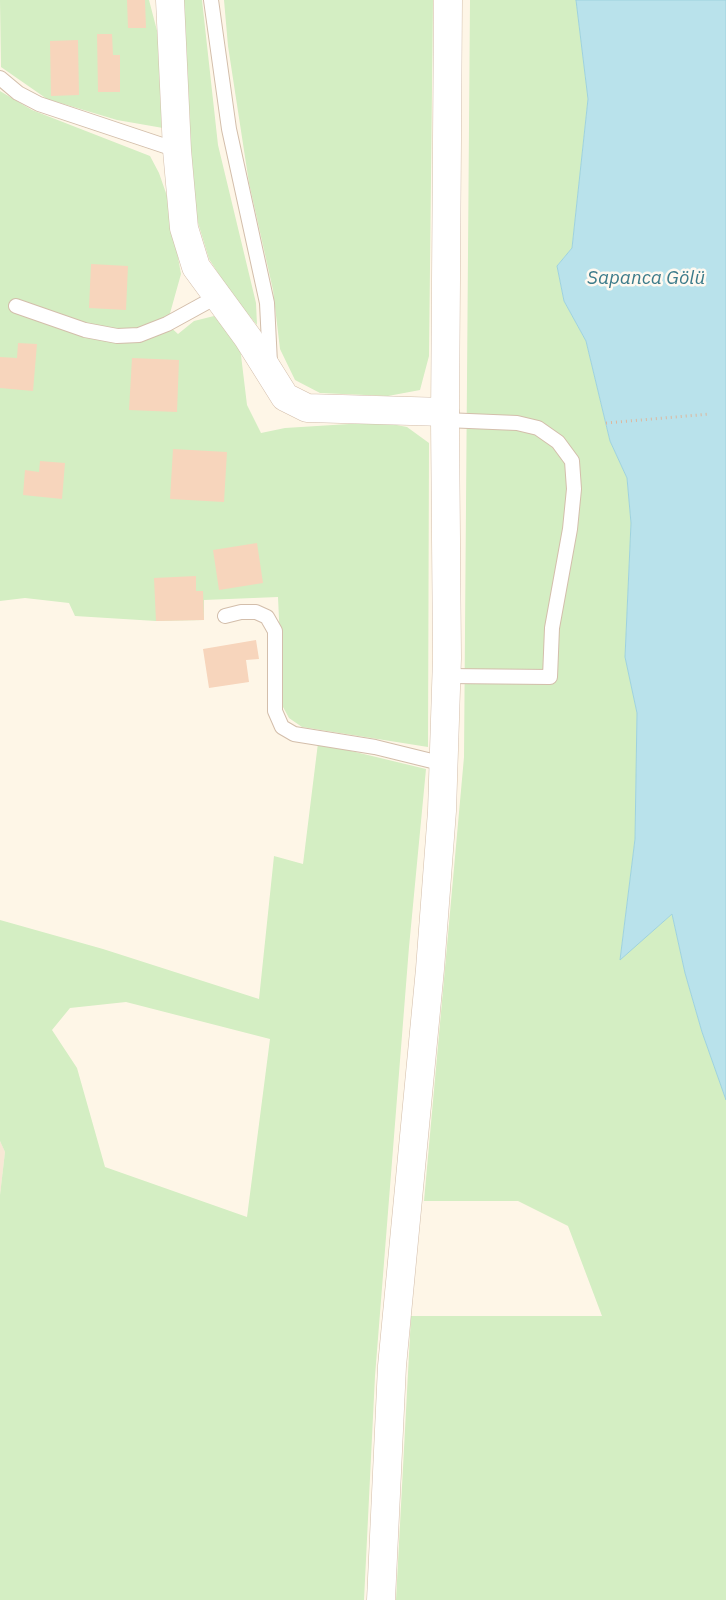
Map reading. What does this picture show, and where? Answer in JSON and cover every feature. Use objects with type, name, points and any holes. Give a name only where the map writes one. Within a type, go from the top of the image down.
[{"type":"street","points":[[170,0],[177,150],[184,228],[196,267],[248,338],[285,397],[307,408],[445,416]]},
{"type":"street","points":[[381,1600],[392,1366],[430,969],[444,764],[446,676],[445,416],[448,0]]},
{"type":"lane","points":[[211,0],[229,130],[254,252],[267,303],[271,374]]},
{"type":"lane","points":[[0,78],[18,92],[39,104],[177,150]]},
{"type":"lane","points":[[16,306],[85,330],[117,336],[140,334],[167,324],[218,296]]},
{"type":"lane","points":[[445,416],[517,423],[538,428],[558,442],[572,461],[574,489],[570,529],[552,628],[550,677],[446,676]]},
{"type":"lane","points":[[225,616],[241,612],[256,612],[267,618],[275,631],[275,711],[282,727],[294,734],[375,747],[444,764]]},
{"type":"path","points":[[606,423],[710,414]]},
{"type":"shaded area","points":[[0,1141],[5,1152],[0,1195]]},
{"type":"green space","points":[[0,0],[149,0],[161,46],[163,128],[117,120],[47,99],[1,67]]},
{"type":"green space","points":[[184,0],[202,0],[218,145],[256,303],[257,325],[233,296],[209,259],[192,203],[184,131]]},
{"type":"green space","points":[[224,0],[433,0],[429,356],[420,390],[388,396],[320,393],[295,380],[280,349],[273,290],[249,183],[228,46]]},
{"type":"green space","points":[[470,0],[576,0],[588,99],[572,248],[557,266],[564,301],[586,341],[610,441],[627,478],[631,523],[625,657],[637,713],[635,839],[620,959],[672,914],[685,973],[702,1032],[726,1100],[726,1600],[396,1600],[411,1316],[602,1316],[568,1226],[518,1201],[424,1201],[464,757]]},
{"type":"green space","points":[[0,91],[32,110],[150,156],[159,173],[167,196],[181,274],[167,324],[178,334],[194,321],[214,316],[240,347],[247,405],[261,433],[285,428],[381,422],[407,427],[429,443],[428,747],[302,727],[289,718],[283,707],[278,597],[204,600],[204,620],[156,621],[75,616],[69,603],[25,598],[0,601]]},
{"type":"green space","points":[[318,743],[426,769],[409,947],[375,1376],[364,1600],[0,1600],[0,1195],[5,1152],[0,1141],[0,920],[103,949],[259,999],[274,856],[303,864]],"holes":[[[126,1002],[270,1039],[247,1217],[105,1167],[77,1068],[52,1030],[70,1008]]]},
{"type":"water","name":"Sapanca Gölü","points":[[576,0],[726,0],[726,1100],[702,1032],[685,973],[672,914],[620,960],[635,839],[637,713],[625,657],[631,523],[627,478],[610,441],[586,341],[564,301],[557,266],[572,248],[588,99]]},
{"type":"building","points":[[127,0],[145,0],[146,28],[128,28]]},
{"type":"building","points":[[97,34],[112,34],[113,55],[120,55],[120,92],[98,92]]},
{"type":"building","points":[[78,40],[79,95],[51,96],[50,41]]},
{"type":"building","points":[[91,264],[128,266],[126,310],[89,308]]},
{"type":"building","points":[[18,343],[37,344],[33,391],[0,388],[0,357],[17,358]]},
{"type":"building","points":[[132,358],[179,360],[177,412],[129,410]]},
{"type":"building","points":[[173,449],[227,452],[224,502],[170,499]]},
{"type":"building","points":[[40,461],[65,463],[62,499],[23,495],[25,470],[39,472]]},
{"type":"building","points":[[257,543],[263,583],[219,590],[213,550]]},
{"type":"building","points":[[196,576],[196,591],[203,591],[204,620],[156,621],[154,578]]},
{"type":"building","points":[[256,640],[259,659],[246,660],[249,682],[209,688],[203,649]]}]
